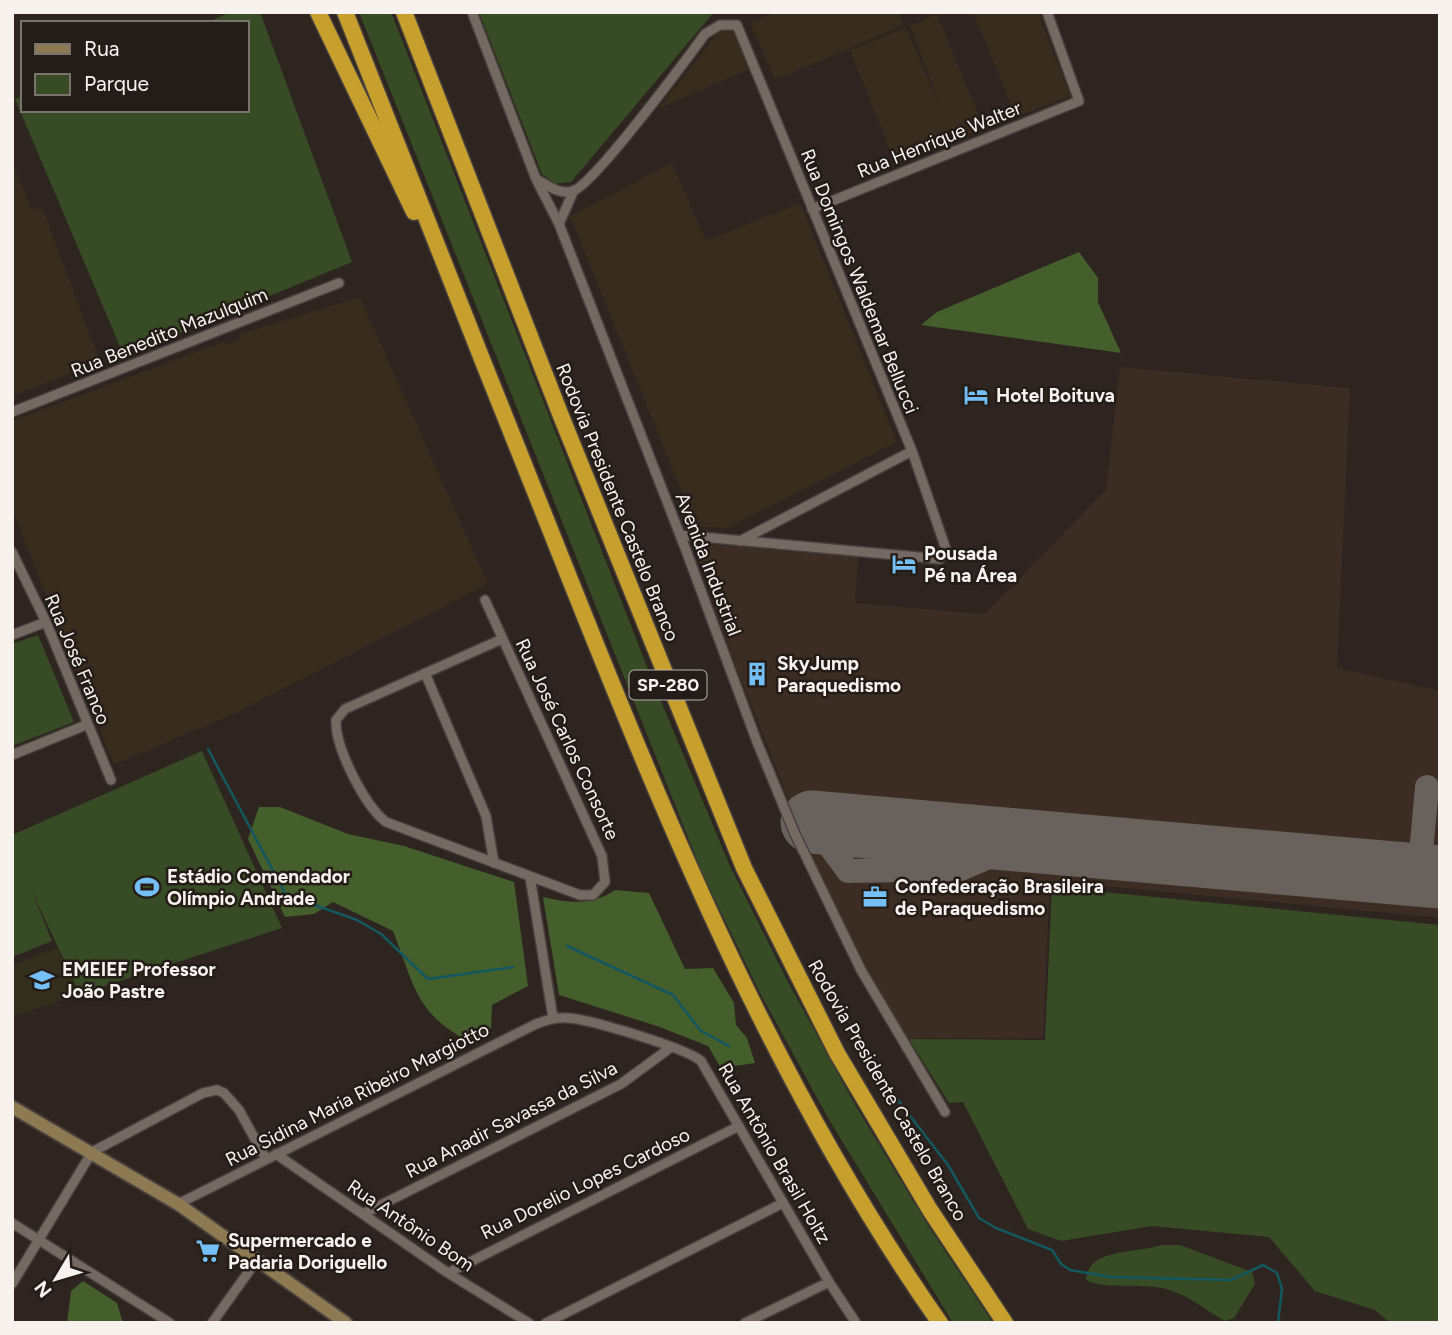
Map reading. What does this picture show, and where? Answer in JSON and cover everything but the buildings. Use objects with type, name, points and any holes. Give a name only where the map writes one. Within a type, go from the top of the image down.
[{"type":"highway","points":[[318,12],[459,301]]},
{"type":"highway","name":"SP-280","points":[[345,12],[638,750],[703,902],[770,1037],[846,1176],[940,1323]]},
{"type":"highway","name":"Rodovia Presidente Castelo Branco","points":[[405,14],[566,429],[744,868],[837,1053],[930,1210],[1006,1323]]},
{"type":"main road","points":[[12,1107],[178,1203],[346,1323]]},
{"type":"street","name":"Avenida Industrial","points":[[472,12],[536,179],[559,224],[757,742],[796,834],[861,970],[945,1112]]},
{"type":"street","name":"Rua Henrique Walter","points":[[812,209],[1079,101],[1048,12]]},
{"type":"street","name":"Rua Domingos Waldemar Bellucci","points":[[574,190],[610,155],[705,34],[720,25],[734,24],[742,34],[912,451],[947,554],[940,559],[739,542]]},
{"type":"street","points":[[536,179],[556,190],[574,190],[559,224]]},
{"type":"street","name":"Rua Benedito Mazulquim","points":[[12,412],[339,283]]},
{"type":"street","points":[[680,535],[739,542],[912,451]]},
{"type":"street","name":"Rua José Franco","points":[[12,552],[46,622],[86,725],[111,780]]},
{"type":"street","name":"Rua José Carlos Consorte","points":[[485,600],[602,856],[606,875],[597,892],[589,896],[530,877]]},
{"type":"street","points":[[12,635],[46,622]]},
{"type":"street","points":[[502,639],[345,709],[336,720],[342,747],[365,800],[378,815],[394,825],[530,877],[554,1018]]},
{"type":"street","points":[[425,673],[486,816],[494,863]]},
{"type":"street","points":[[12,755],[86,725]]},
{"type":"street","name":"Rua Antônio Brasil Holtz","points":[[554,1018],[577,1019],[670,1048],[701,1061],[829,1282],[856,1323]]},
{"type":"street","name":"Rua Sidina Maria Ribeiro Margiotto","points":[[178,1203],[554,1018]]},
{"type":"street","name":"Rua Anadir Savassa da Silva","points":[[363,1214],[621,1084],[670,1048]]},
{"type":"street","points":[[12,1284],[92,1152],[203,1093],[217,1090],[224,1093],[239,1110],[265,1159]]},
{"type":"street","name":"Rua Dorelio Lopes Cardoso","points":[[448,1273],[739,1126]]},
{"type":"street","name":"Rua Antônio Bom","points":[[276,1154],[448,1273],[526,1322]]},
{"type":"street","points":[[546,1323],[783,1203]]},
{"type":"street","points":[[12,1223],[170,1323]]},
{"type":"street","points":[[212,1323],[257,1260]]},
{"type":"street","points":[[745,1323],[829,1282]]},
{"type":"shaded area","points":[[777,12],[898,12],[904,25],[775,80],[750,23]]},
{"type":"shaded area","points":[[973,12],[1038,12],[1070,96],[1016,117]]},
{"type":"shaded area","points":[[937,14],[984,128],[895,163],[850,50],[906,28],[942,110],[910,26]]},
{"type":"shaded area","points":[[726,30],[737,33],[749,69],[658,109],[717,34]]},
{"type":"shaded area","points":[[12,162],[32,210],[42,207],[100,362],[12,396]]},
{"type":"shaded area","points":[[672,163],[706,241],[800,203],[897,442],[728,528],[696,527],[570,216]]},
{"type":"shaded area","points":[[360,297],[488,584],[238,712],[114,765],[12,509],[12,421],[223,342],[227,344],[239,340],[241,334]]},
{"type":"shaded area","points":[[1120,367],[1350,388],[1337,668],[1440,691],[1440,918],[1050,881],[1043,1038],[907,1038],[860,956],[806,843],[735,664],[697,556],[704,544],[858,557],[855,603],[985,614],[1106,490]]},
{"type":"shaded area","name":"EMEIEF Professor João Pastre","points":[[57,948],[80,994],[12,1017],[12,965]]},
{"type":"green space","points":[[231,12],[260,12],[352,262],[124,356],[15,99],[21,97],[21,112],[248,112],[248,21],[210,21]]},
{"type":"green space","points":[[359,12],[391,12],[655,687],[730,866],[788,982],[854,1103],[927,1224],[993,1323],[953,1323],[828,1118],[759,991],[703,875]]},
{"type":"green space","points":[[479,12],[714,12],[571,182],[555,184],[542,174]]},
{"type":"green space","points":[[1079,252],[1098,278],[1098,302],[1121,353],[921,325],[937,312]]},
{"type":"green space","points":[[38,635],[74,722],[12,746],[12,644]]},
{"type":"green space","name":"Estádio Comendador Olímpio Andrade","points":[[202,751],[282,928],[80,994],[32,892],[52,941],[12,957],[12,835]]},
{"type":"green space","points":[[259,807],[280,807],[348,834],[404,846],[514,882],[528,986],[492,1005],[491,1028],[470,1042],[452,1031],[427,1009],[419,996],[393,931],[333,902],[314,914],[285,917],[248,839]]},
{"type":"green space","points":[[1052,887],[1440,925],[1440,1323],[1390,1323],[1375,1310],[1315,1291],[1269,1237],[1152,1226],[1061,1241],[1028,1229],[963,1102],[949,1103],[909,1039],[1045,1040]]},
{"type":"green space","points":[[615,890],[649,893],[685,969],[713,968],[734,1003],[736,1025],[747,1038],[755,1063],[721,1068],[708,1046],[657,1026],[559,995],[543,897],[580,902],[598,899]]},
{"type":"green space","points":[[1161,1245],[1180,1245],[1252,1272],[1255,1284],[1234,1318],[1225,1321],[1186,1297],[1162,1288],[1104,1285],[1086,1280],[1089,1269],[1104,1257]]},
{"type":"green space","points":[[83,1281],[117,1303],[123,1323],[67,1323],[71,1291]]},
{"type":"waterway","points":[[208,749],[286,895],[357,920],[381,934],[428,979],[513,967]]},
{"type":"waterway","points":[[567,946],[673,995],[701,1031],[729,1046]]},
{"type":"waterway","points":[[862,1061],[890,1090],[948,1165],[979,1218],[996,1228],[1052,1250],[1061,1264],[1070,1270],[1111,1277],[1231,1280],[1263,1265],[1277,1273],[1282,1289],[1278,1323]]},
{"type":"taxiway","points":[[1419,875],[1427,787]]},
{"type":"taxiway","points":[[812,822],[848,871],[961,869],[1025,841]]},
{"type":"taxiway","points":[[902,830],[943,869]]},
{"type":"runway","points":[[812,822],[1440,877]]},
{"type":"place","name":"Hotel Boituva","points":[[976,395]]},
{"type":"place","name":"Pousada Pé na Área","points":[[904,564]]},
{"type":"place","name":"SkyJump Paraquedismo","points":[[757,674]]},
{"type":"place","name":"Estádio Comendador Olímpio Andrade","points":[[147,887]]},
{"type":"place","name":"Confederação Brasileira de Paraquedismo","points":[[875,897]]},
{"type":"place","name":"EMEIEF Professor João Pastre","points":[[42,980]]},
{"type":"place","name":"Supermercado e Padaria Doriguello","points":[[208,1251]]}]
